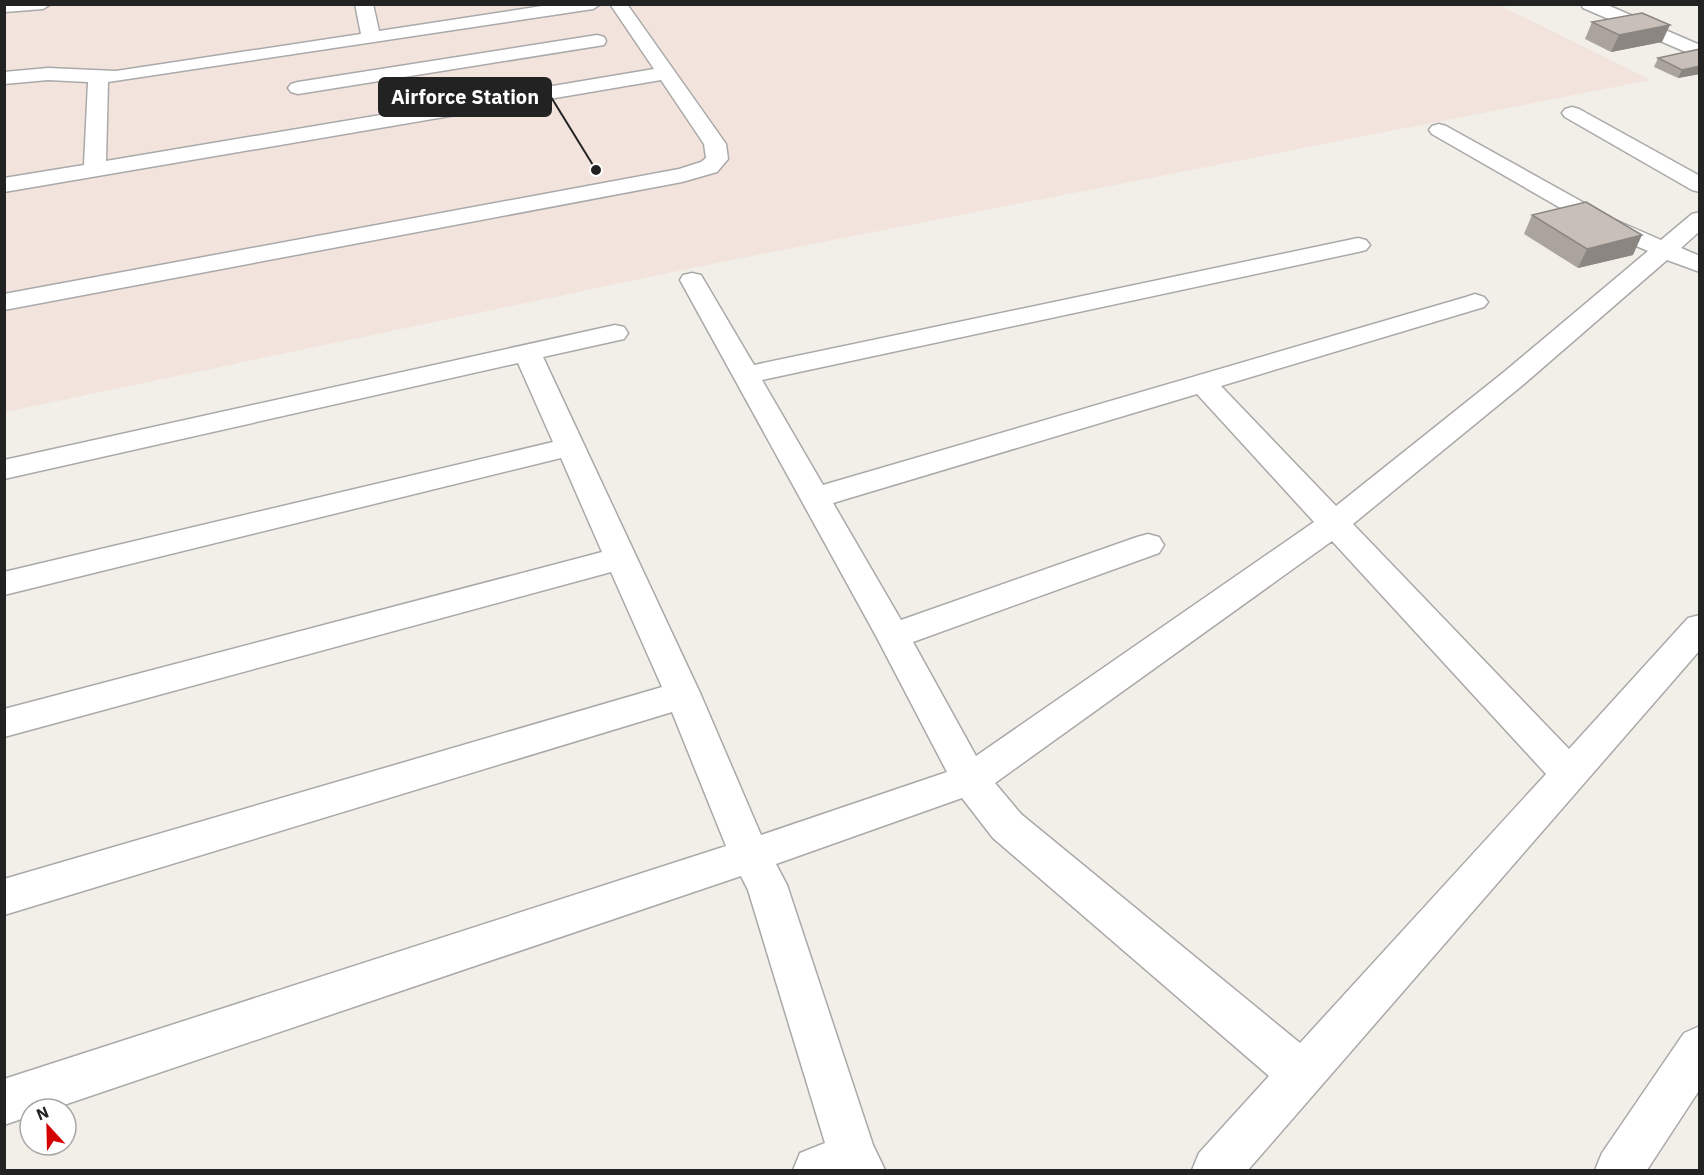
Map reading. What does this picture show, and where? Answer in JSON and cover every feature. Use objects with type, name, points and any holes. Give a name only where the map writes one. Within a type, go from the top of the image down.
[{"type":"street","points":[[5,7],[43,4]]},
{"type":"street","points":[[364,4],[371,39]]},
{"type":"street","points":[[4,78],[48,74],[116,77],[592,4]]},
{"type":"street","points":[[4,302],[682,175],[709,166],[717,159],[715,144],[618,4]]},
{"type":"street","points":[[1589,4],[1700,52]]},
{"type":"street","points":[[298,88],[597,41]]},
{"type":"street","points":[[290,52],[308,134]]},
{"type":"street","points":[[4,185],[667,74]]},
{"type":"street","points":[[95,170],[98,77]]},
{"type":"street","points":[[1572,113],[1700,185]]},
{"type":"street","points":[[1439,130],[1605,224],[1700,265]]},
{"type":"street","points":[[4,1102],[750,856],[970,780],[1335,523],[1514,378],[1700,219]]},
{"type":"street","points":[[746,375],[1358,246]]},
{"type":"street","points":[[692,280],[893,636],[970,780],[1007,826],[1302,1074]]},
{"type":"street","points":[[815,498],[1475,302]]},
{"type":"street","points":[[4,470],[615,333]]},
{"type":"street","points":[[527,352],[683,695],[750,856],[767,885],[844,1165]]},
{"type":"street","points":[[1202,383],[1569,774]]},
{"type":"street","points":[[4,584],[569,447]]},
{"type":"street","points":[[893,636],[1148,545]]},
{"type":"street","points":[[4,723],[620,558]]},
{"type":"street","points":[[1216,1170],[1700,627]]},
{"type":"street","points":[[4,897],[683,695]]},
{"type":"street","points":[[1618,1170],[1700,1048]]},
{"type":"shaded area","points":[[4,5],[1499,5],[1651,80],[726,261],[5,412]]},
{"type":"building","points":[[1642,13],[1670,25],[1619,35],[1592,22]]},
{"type":"building","points":[[1700,49],[1700,66],[1682,70],[1658,58]]},
{"type":"building","points":[[1586,202],[1642,235],[1587,249],[1532,215]]},
{"type":"place","name":"Airforce Station","points":[[596,170]]}]
